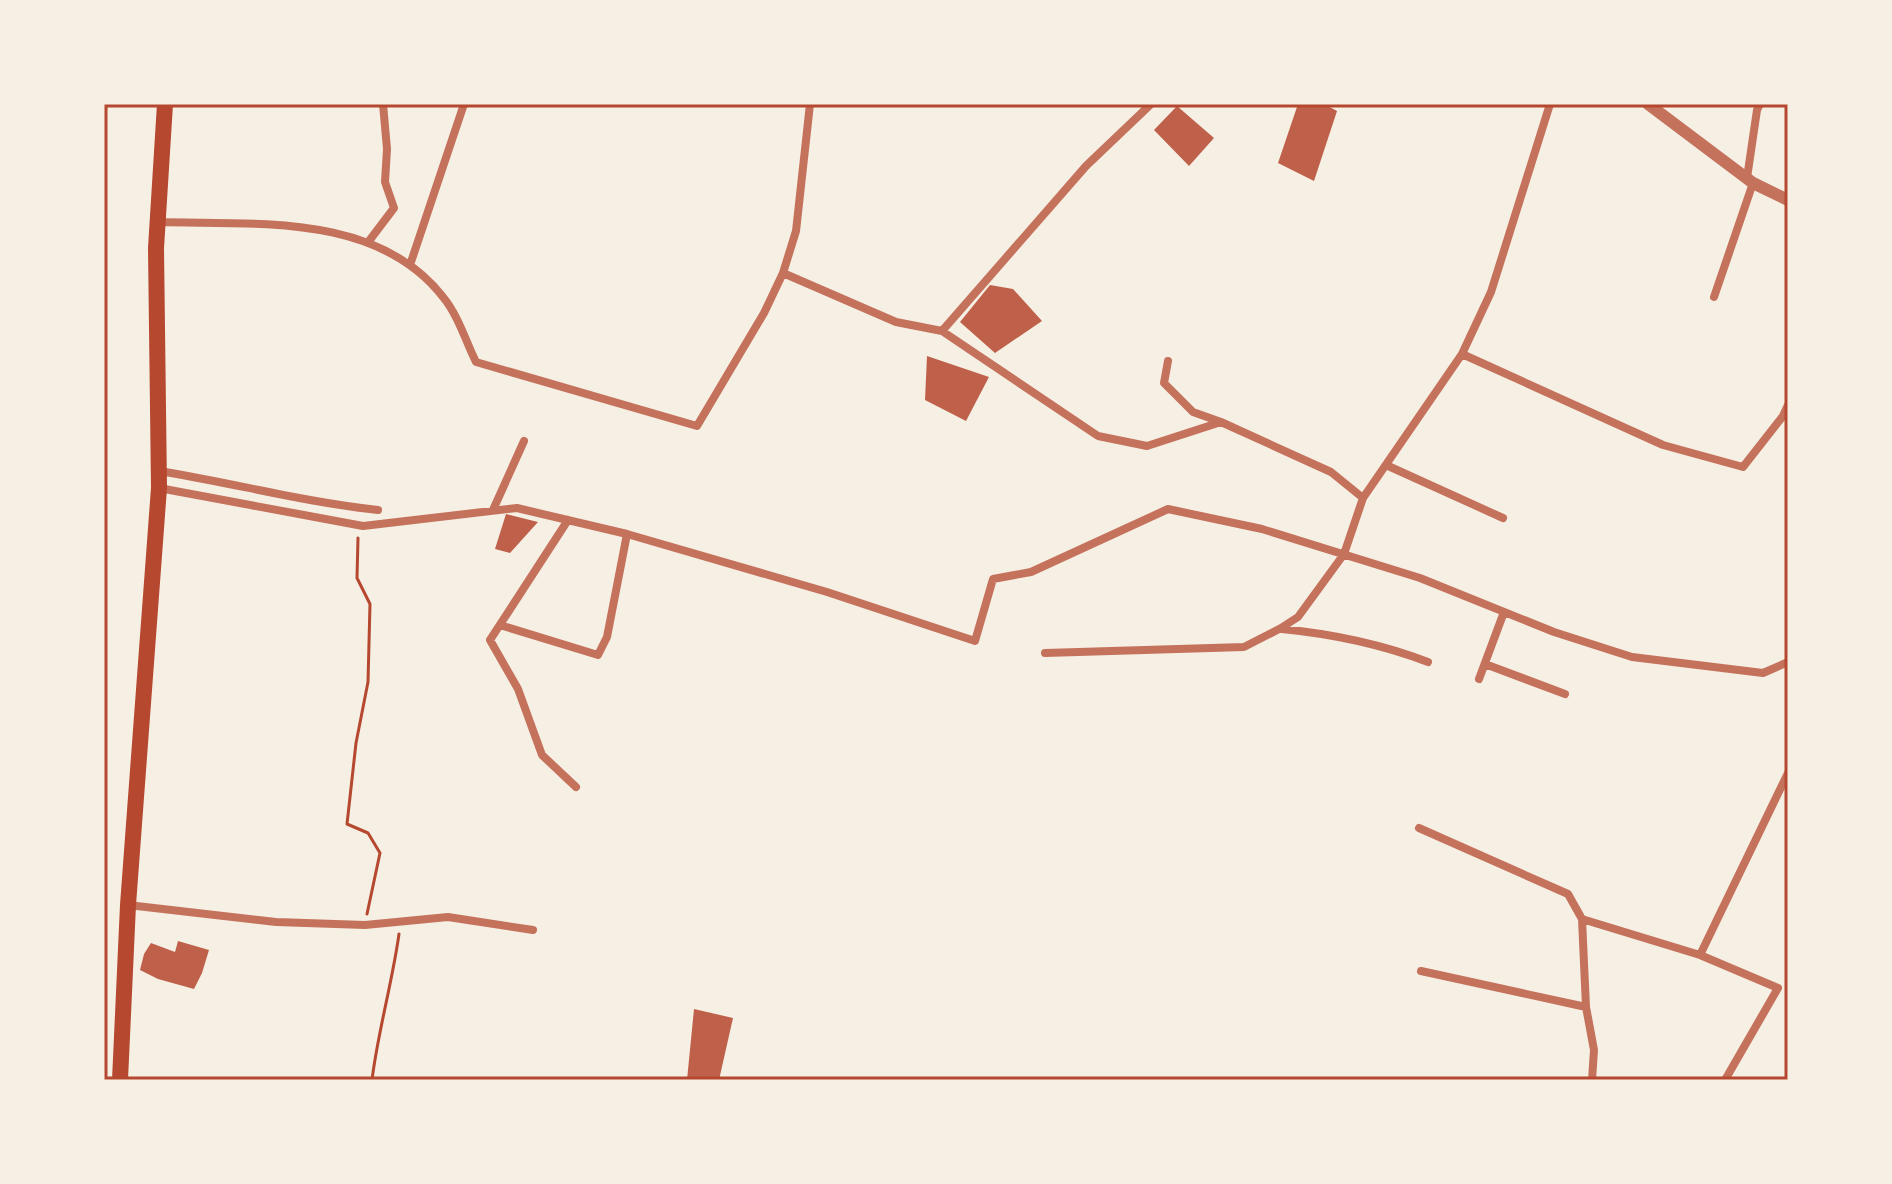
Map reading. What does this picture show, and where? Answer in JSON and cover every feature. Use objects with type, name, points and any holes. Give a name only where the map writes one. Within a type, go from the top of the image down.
[{"type":"main road","points":[[120,1080],[128,905],[159,479],[158,222],[165,104]]},
{"type":"street","points":[[369,241],[394,208],[385,182],[387,149],[383,104]]},
{"type":"street","points":[[410,265],[464,104]]},
{"type":"street","points":[[158,222],[294,226],[369,241],[410,265],[445,298],[476,362],[697,426],[764,313],[783,273],[796,231],[810,104]]},
{"type":"street","points":[[942,331],[1086,166],[1151,104]]},
{"type":"street","points":[[1045,653],[1244,647],[1298,617],[1344,554],[1363,498],[1462,354],[1491,292],[1550,104]]},
{"type":"street","points":[[1648,104],[1750,180],[1788,200]]},
{"type":"street","points":[[1714,297],[1750,180],[1760,104]]},
{"type":"street","points":[[783,273],[896,322],[942,331],[1098,436],[1147,446],[1221,422]]},
{"type":"street","points":[[1462,354],[1663,445],[1743,467],[1783,416],[1788,405]]},
{"type":"street","points":[[1168,361],[1164,383],[1193,412],[1331,472],[1363,498]]},
{"type":"street","points":[[493,510],[524,441]]},
{"type":"street","points":[[1386,465],[1503,518]]},
{"type":"street","points":[[159,479],[234,483],[286,497],[378,510]]},
{"type":"street","points":[[159,479],[363,526],[517,508],[627,534],[827,592],[975,641],[993,579],[1031,572],[1168,509],[1262,529],[1420,578],[1554,632],[1632,657],[1763,673],[1788,662]]},
{"type":"street","points":[[568,520],[490,640],[518,689],[542,755],[576,787]]},
{"type":"street","points":[[500,625],[598,655],[607,637],[627,534]]},
{"type":"street","points":[[1479,679],[1504,612]]},
{"type":"street","points":[[1281,628],[1317,632],[1387,647],[1428,662]]},
{"type":"street","points":[[1485,664],[1565,694]]},
{"type":"street","points":[[1700,955],[1788,773]]},
{"type":"street","points":[[1419,828],[1568,894],[1582,919],[1586,1007],[1594,1050],[1592,1080]]},
{"type":"street","points":[[128,905],[276,922],[365,925],[448,917],[533,930]]},
{"type":"street","points":[[1582,919],[1700,955],[1778,988],[1725,1080]]},
{"type":"street","points":[[1421,971],[1586,1007]]},
{"type":"path","points":[[359,531],[357,578],[370,604],[368,682],[356,743],[347,824],[368,833],[380,853],[365,925]]},
{"type":"path","points":[[372,1080],[400,923]]},
{"type":"building","points":[[1298,104],[1324,104],[1337,111],[1314,181],[1278,163]]},
{"type":"building","points":[[1177,106],[1214,138],[1189,166],[1154,130]]},
{"type":"building","points":[[990,285],[1013,289],[1042,321],[995,353],[960,322]]},
{"type":"building","points":[[927,356],[989,377],[966,421],[925,400]]},
{"type":"building","points":[[506,514],[538,522],[510,553],[495,549]]},
{"type":"building","points":[[178,941],[209,950],[194,989],[158,979],[140,970],[151,943],[175,952]]},
{"type":"building","points":[[694,1009],[733,1018],[719,1080],[687,1080]]},
{"type":"railway","points":[[104,120],[105,104]]}]
